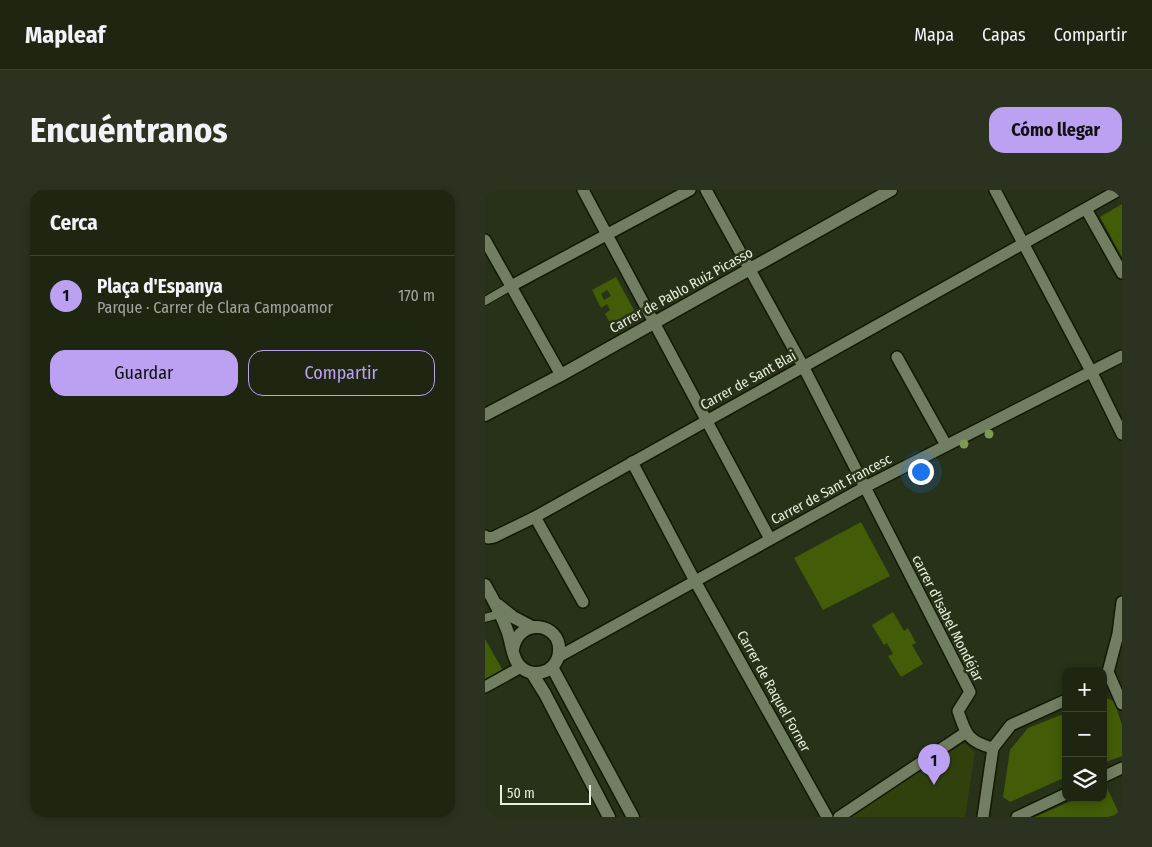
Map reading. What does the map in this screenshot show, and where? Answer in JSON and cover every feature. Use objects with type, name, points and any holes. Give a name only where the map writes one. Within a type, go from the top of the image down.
[{"type":"street","points":[[583,190],[771,539]]},
{"type":"street","points":[[485,301],[690,190]]},
{"type":"street","points":[[706,190],[803,366],[865,487]]},
{"type":"street","name":"Carrer de Pablo Ruiz Picasso","points":[[485,415],[561,375],[891,190]]},
{"type":"street","points":[[995,190],[1092,373],[1122,434]]},
{"type":"street","name":"Carrer de Sant Blai","points":[[485,536],[488,538],[494,537],[535,516],[1119,190]]},
{"type":"street","points":[[1086,209],[1122,273]]},
{"type":"street","points":[[485,240],[561,375]]},
{"type":"street","name":"Carrer de Sant Francesc","points":[[555,662],[695,581],[865,487],[1092,373],[1122,356]]},
{"type":"street","points":[[897,357],[946,445]]},
{"type":"street","name":"Carrer de Raquel Forner","points":[[632,462],[695,581],[827,817]]},
{"type":"street","name":"carrer d'Isabel Mondéjar","points":[[865,487],[970,692],[958,711],[965,732]]},
{"type":"street","points":[[535,516],[583,602]]},
{"type":"street","points":[[485,584],[507,630],[513,649]]},
{"type":"street","points":[[494,602],[532,627]]},
{"type":"street","points":[[1107,671],[1120,634],[1122,602]]},
{"type":"street","points":[[485,618],[499,614]]},
{"type":"street","points":[[485,687],[526,670],[546,670],[555,662],[559,649],[558,641],[553,634],[547,629],[540,627],[524,629],[514,641],[513,656],[526,670],[545,694],[609,817]]},
{"type":"street","points":[[555,662],[633,817]]},
{"type":"street","points":[[1107,676],[1122,704]]},
{"type":"street","points":[[983,817],[993,748],[1011,725],[1062,702]]},
{"type":"street","points":[[839,817],[965,732],[981,745],[993,748]]},
{"type":"street","points":[[1107,775],[1122,768]]},
{"type":"street","points":[[1017,817],[1062,796]]},
{"type":"green space","points":[[964,743],[975,752],[965,817],[847,817]]},
{"type":"building","points":[[1122,204],[1122,257],[1100,217]]},
{"type":"building","points":[[616,277],[634,310],[632,315],[612,326],[605,314],[610,310],[607,304],[601,308],[592,290]],"holes":[[[607,290],[611,296],[604,300],[601,294]]]},
{"type":"building","points":[[861,522],[890,576],[823,610],[794,558]]},
{"type":"building","points":[[893,612],[904,631],[908,628],[916,643],[912,645],[923,664],[901,677],[888,656],[893,654],[887,643],[884,645],[872,625]]},
{"type":"building","points":[[485,639],[505,674],[485,685]]},
{"type":"building","points":[[1107,698],[1114,701],[1122,725],[1122,756],[1107,762]]},
{"type":"building","points":[[1062,715],[1062,779],[1010,802],[1003,797],[1010,750],[1028,728]]},
{"type":"building","points":[[1107,788],[1121,817],[1035,817],[1069,802],[1107,802]]},
{"type":"place","name":"Plaça d'Espanya","points":[[934,785]]}]
